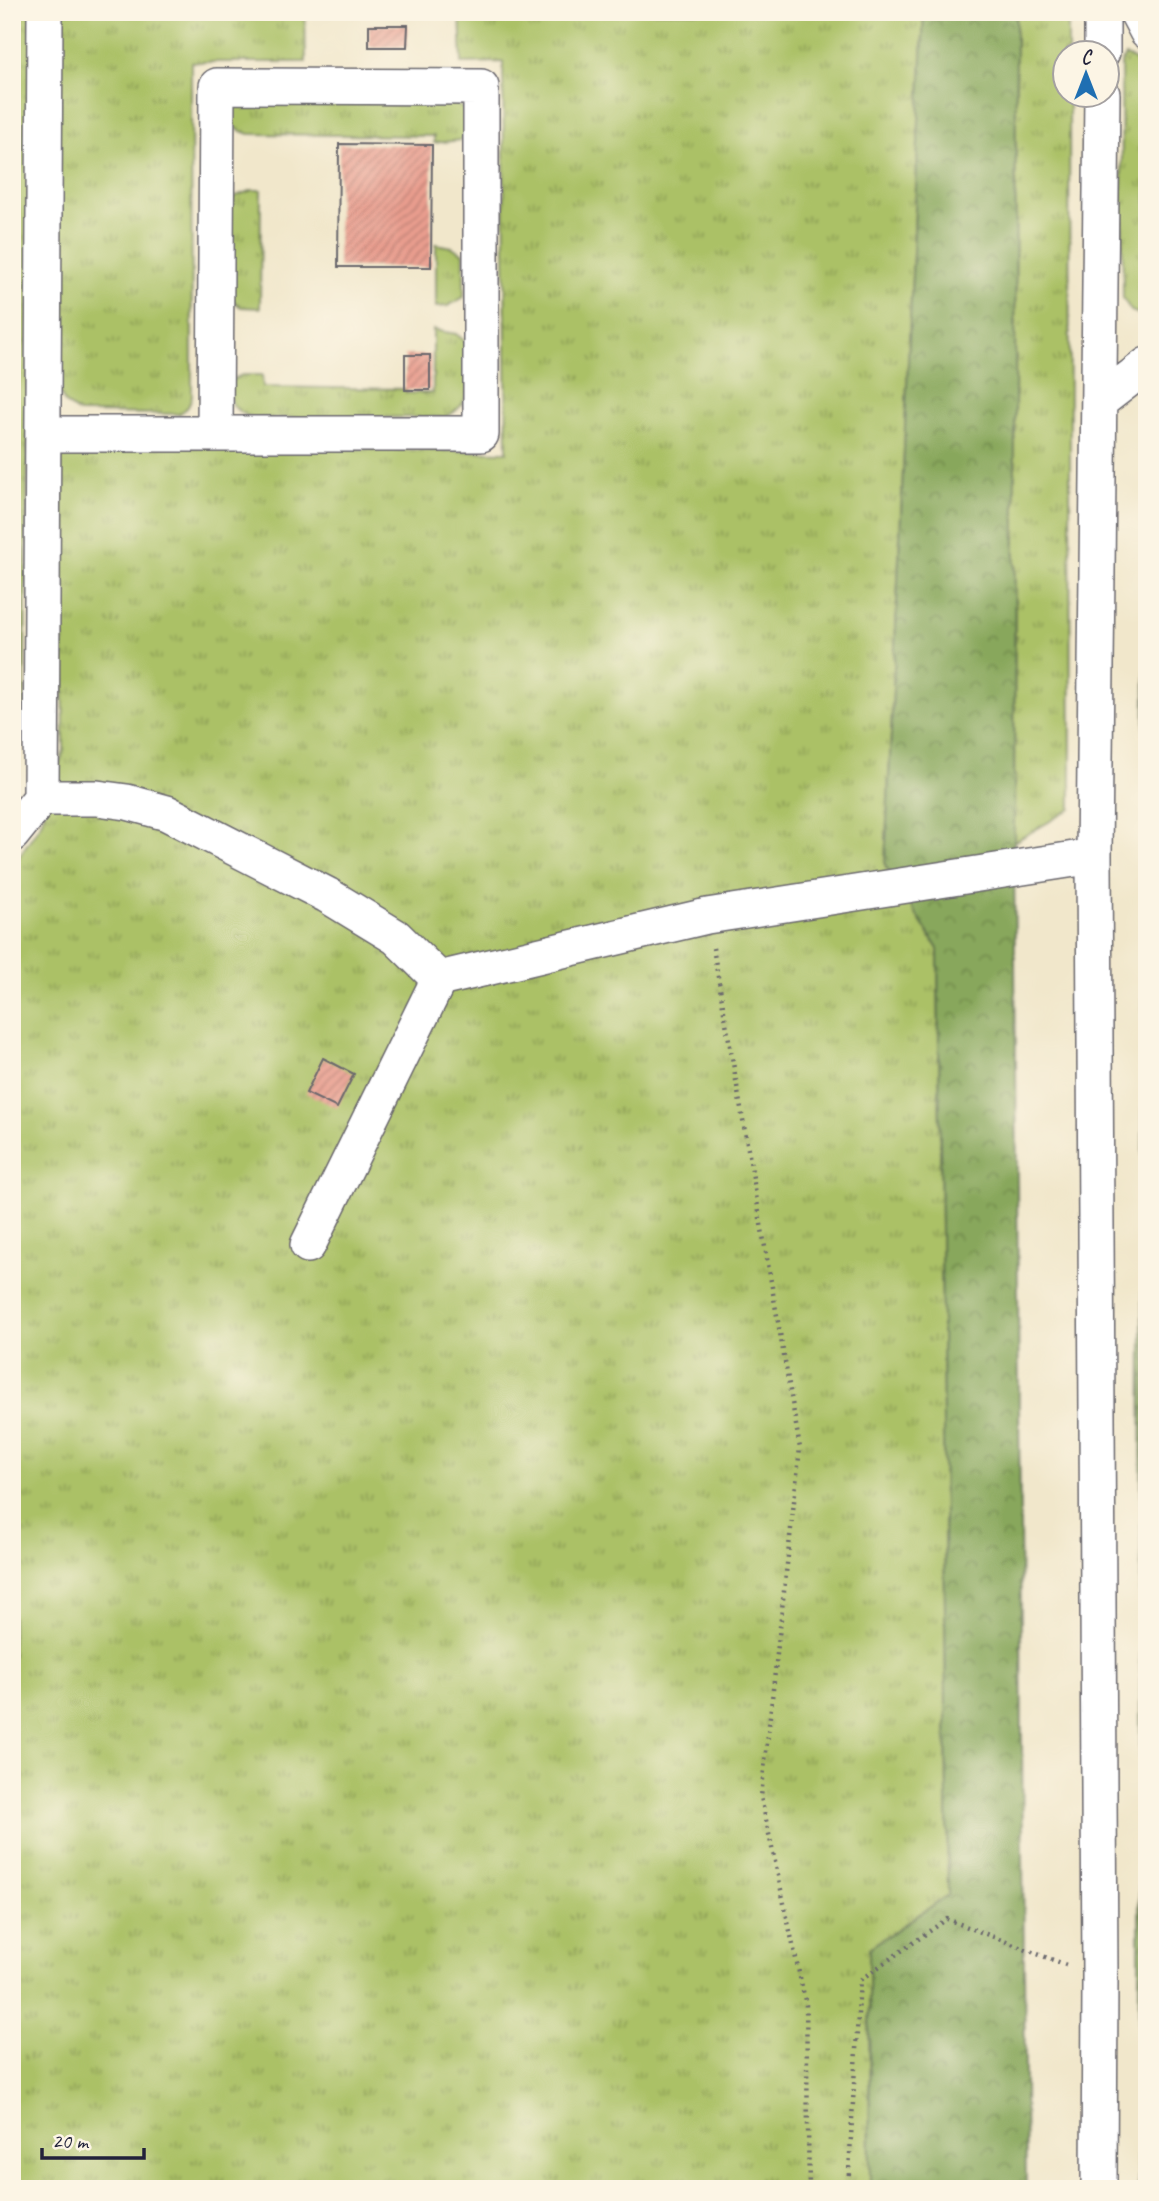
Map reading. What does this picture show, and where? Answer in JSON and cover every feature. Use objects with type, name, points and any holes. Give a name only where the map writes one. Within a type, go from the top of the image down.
[{"type":"street","points":[[12,834],[41,798],[45,12]]},
{"type":"street","points":[[1102,12],[1102,38]]},
{"type":"street","points":[[1137,12],[1147,31]]},
{"type":"street","points":[[43,434],[215,434],[481,434],[481,87],[218,86],[215,434]]},
{"type":"street","points":[[1099,2189],[1094,856],[1102,108]]},
{"type":"street","points":[[1098,402],[1147,365]]},
{"type":"street","points":[[41,798],[97,798],[127,802],[167,814],[327,895],[396,937],[439,979]]},
{"type":"street","points":[[439,979],[707,916],[1094,856]]},
{"type":"street","points":[[308,1245],[439,979]]},
{"type":"path","points":[[707,916],[800,1447],[761,1797],[806,2005],[809,2189]]},
{"type":"path","points":[[848,2189],[860,1980],[947,1919],[1100,1978]]},
{"type":"green space","points":[[12,12],[34,12],[24,715],[12,764]]},
{"type":"green space","points":[[58,12],[305,12],[306,62],[191,62],[192,396],[188,407],[179,414],[79,413],[65,403],[58,389]]},
{"type":"green space","points":[[460,12],[924,12],[885,865],[938,949],[948,1895],[869,1948],[870,2189],[12,2189],[12,867],[41,823],[64,750],[61,457],[80,444],[507,452],[503,62],[462,63]]},
{"type":"green space","points":[[924,12],[1016,12],[1014,842],[1026,2189],[870,2189],[869,1948],[948,1895],[938,949],[885,865]]},
{"type":"green space","points":[[1016,12],[1068,12],[1068,38],[1050,38],[1050,108],[1069,108],[1071,809],[1014,842]]},
{"type":"green space","points":[[1125,56],[1134,59],[1147,84],[1147,317],[1131,311],[1123,298],[1121,63]]},
{"type":"green space","points":[[242,99],[453,102],[467,111],[467,133],[461,140],[434,143],[434,136],[250,134],[239,131],[233,122],[232,107]]},
{"type":"green space","points":[[252,190],[261,190],[260,308],[241,307],[231,299],[229,203],[236,196]]},
{"type":"green space","points":[[436,244],[452,247],[464,254],[464,297],[448,306],[436,307]]},
{"type":"green space","points":[[433,330],[456,334],[467,343],[466,396],[455,411],[445,417],[254,418],[241,413],[231,400],[229,381],[242,375],[262,375],[263,387],[406,389],[406,393],[433,393]]},
{"type":"green space","points":[[1146,463],[1147,2189],[1138,2189]]},
{"type":"building","points":[[369,25],[408,25],[407,47],[369,47]]},
{"type":"building","points":[[339,144],[432,145],[431,267],[338,267]]},
{"type":"building","points":[[405,355],[430,355],[430,390],[405,390]]},
{"type":"building","points":[[323,1058],[354,1074],[337,1108],[306,1093]]}]
